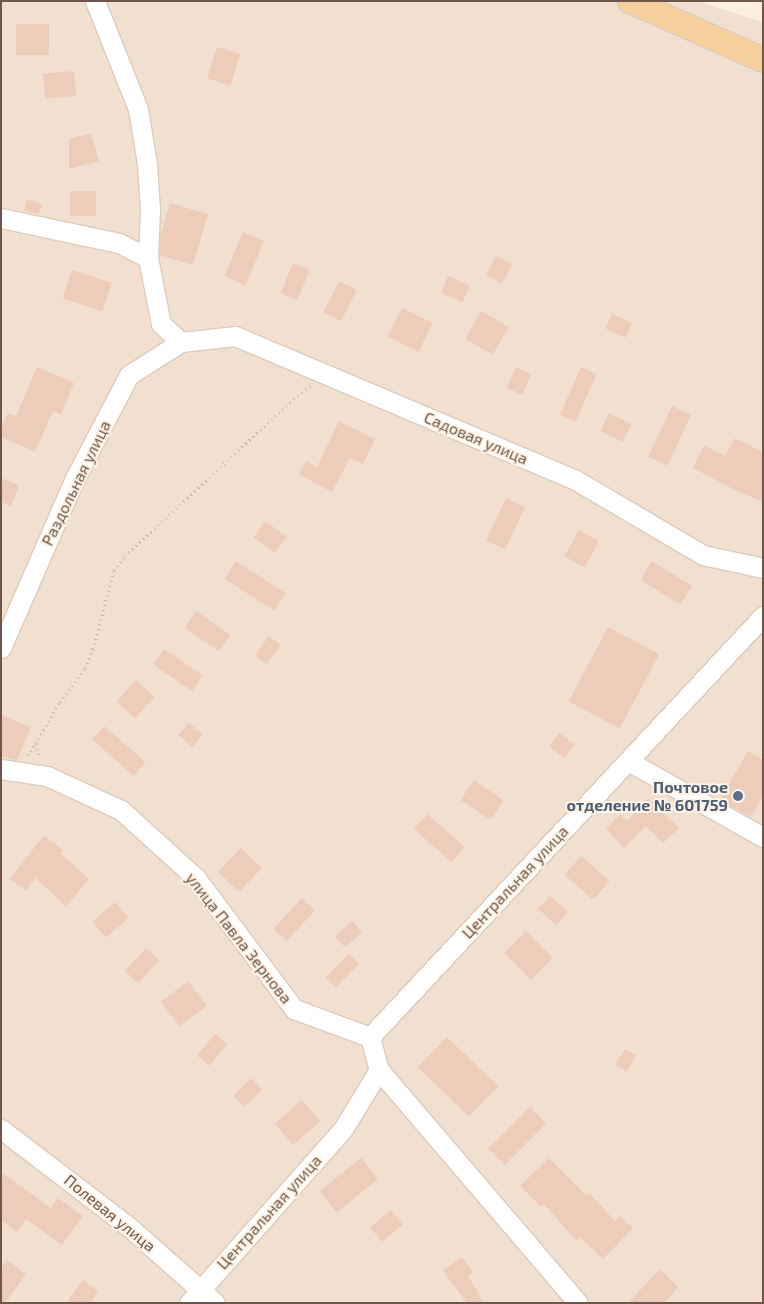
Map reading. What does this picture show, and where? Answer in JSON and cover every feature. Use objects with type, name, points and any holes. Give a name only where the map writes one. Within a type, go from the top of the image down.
[{"type":"main road","points":[[630,1],[763,60]]},
{"type":"street","points":[[95,1],[138,109],[147,164],[150,208],[148,258],[161,324],[181,342]]},
{"type":"street","points":[[1,218],[119,243],[148,258]]},
{"type":"street","name":"Садовая улица","points":[[181,342],[234,336],[574,479],[703,555],[763,568]]},
{"type":"street","name":"Раздольная улица","points":[[1,648],[74,480],[129,375],[181,342]]},
{"type":"street","name":"Центральная улица","points":[[370,1038],[763,616]]},
{"type":"street","points":[[628,761],[763,837]]},
{"type":"street","name":"улица Павла Зернова","points":[[7,770],[47,776],[121,810],[196,878],[294,1009],[370,1038]]},
{"type":"street","points":[[370,1038],[379,1070],[578,1303]]},
{"type":"street","name":"Центральная улица","points":[[194,1296],[343,1129],[379,1070]]},
{"type":"street","name":"Полевая улица","points":[[1,1129],[128,1226],[194,1296],[215,1303]]},
{"type":"path","points":[[7,770],[36,743],[60,702],[85,668],[93,649],[114,570],[125,556],[290,402],[325,374]]},
{"type":"shaded area","points":[[1,1],[696,1],[763,22],[763,1303],[1,1303]]},
{"type":"building","points":[[16,24],[49,24],[49,55],[16,55]]},
{"type":"building","points":[[217,47],[240,54],[230,86],[207,79]]},
{"type":"building","points":[[74,71],[76,96],[45,99],[43,74]]},
{"type":"building","points":[[91,133],[99,161],[69,169],[69,139]]},
{"type":"building","points":[[70,191],[96,191],[96,216],[70,216]]},
{"type":"building","points":[[27,199],[42,204],[39,214],[24,211]]},
{"type":"building","points":[[170,203],[208,214],[193,265],[159,255],[160,236]]},
{"type":"building","points":[[243,232],[264,241],[245,285],[224,276]]},
{"type":"building","points":[[496,256],[512,264],[502,284],[486,276]]},
{"type":"building","points":[[293,263],[310,270],[297,300],[281,294]]},
{"type":"building","points":[[72,270],[112,283],[103,312],[63,299]]},
{"type":"building","points":[[448,276],[470,286],[463,302],[441,292]]},
{"type":"building","points":[[339,281],[357,290],[341,321],[323,312]]},
{"type":"building","points":[[402,308],[433,323],[419,352],[388,337]]},
{"type":"building","points":[[481,311],[509,327],[493,355],[465,339]]},
{"type":"building","points":[[612,314],[632,323],[626,338],[605,329]]},
{"type":"building","points":[[37,367],[74,383],[61,414],[53,411],[35,452],[1,437],[1,428],[8,413],[16,416]]},
{"type":"building","points":[[516,367],[532,374],[522,395],[507,388]]},
{"type":"building","points":[[581,367],[597,374],[575,421],[560,415]]},
{"type":"building","points":[[672,406],[691,415],[667,466],[648,457]]},
{"type":"building","points":[[609,413],[631,424],[623,442],[600,431]]},
{"type":"building","points":[[339,421],[375,439],[363,464],[350,458],[332,492],[299,474],[306,461],[317,467]]},
{"type":"building","points":[[735,438],[763,452],[763,502],[693,468],[704,445],[725,456]]},
{"type":"building","points":[[1,478],[19,485],[11,506],[1,502]]},
{"type":"building","points":[[506,498],[525,507],[505,549],[486,541]]},
{"type":"building","points":[[265,521],[287,537],[275,553],[253,537]]},
{"type":"building","points":[[579,530],[599,541],[585,567],[564,556]]},
{"type":"building","points":[[236,561],[285,593],[274,611],[225,579]]},
{"type":"building","points":[[652,561],[692,586],[680,605],[640,580]]},
{"type":"building","points":[[196,611],[230,635],[219,651],[185,627]]},
{"type":"building","points":[[608,627],[659,654],[620,728],[569,701]]},
{"type":"building","points":[[269,636],[281,645],[267,664],[255,655]]},
{"type":"building","points":[[164,649],[203,675],[192,691],[153,665]]},
{"type":"building","points":[[136,680],[155,697],[135,718],[117,702]]},
{"type":"building","points":[[1,715],[31,727],[17,760],[1,756]]},
{"type":"building","points":[[189,723],[203,735],[192,747],[179,735]]},
{"type":"building","points":[[104,726],[146,762],[134,776],[92,740]]},
{"type":"building","points":[[559,733],[574,744],[564,758],[549,747]]},
{"type":"building","points":[[748,751],[763,760],[763,796],[751,817],[720,800]]},
{"type":"building","points":[[474,780],[504,800],[490,820],[461,800]]},
{"type":"building","points":[[648,798],[679,828],[663,843],[646,826],[624,848],[606,829],[620,814],[627,821]]},
{"type":"building","points":[[427,814],[465,847],[452,862],[414,829]]},
{"type":"building","points":[[44,835],[63,850],[60,853],[89,879],[66,906],[35,878],[26,891],[10,879]]},
{"type":"building","points":[[241,848],[262,868],[239,892],[218,872]]},
{"type":"building","points":[[581,856],[610,881],[593,900],[565,875]]},
{"type":"building","points":[[550,896],[568,912],[556,925],[536,907],[540,907]]},
{"type":"building","points":[[302,898],[315,910],[287,941],[273,929]]},
{"type":"building","points":[[115,902],[129,918],[106,938],[92,922]]},
{"type":"building","points":[[352,921],[362,932],[345,948],[335,936]]},
{"type":"building","points":[[526,931],[553,958],[531,980],[504,953]]},
{"type":"building","points":[[146,948],[159,960],[138,983],[125,971]]},
{"type":"building","points":[[349,954],[359,964],[336,987],[326,977]]},
{"type":"building","points":[[188,981],[207,1006],[180,1026],[161,1001]]},
{"type":"building","points":[[215,1034],[227,1044],[209,1066],[197,1055]]},
{"type":"building","points":[[447,1037],[498,1086],[469,1117],[418,1067]]},
{"type":"building","points":[[625,1049],[636,1056],[626,1071],[615,1064]]},
{"type":"building","points":[[251,1078],[262,1089],[245,1107],[233,1096]]},
{"type":"building","points":[[302,1100],[320,1121],[293,1145],[275,1124]]},
{"type":"building","points":[[530,1107],[546,1123],[505,1165],[488,1149]]},
{"type":"building","points":[[361,1158],[378,1179],[337,1212],[320,1191]]},
{"type":"building","points":[[549,1158],[586,1195],[589,1193],[615,1221],[620,1216],[633,1228],[603,1259],[580,1237],[577,1241],[544,1204],[541,1207],[520,1186]]},
{"type":"building","points":[[1,1172],[51,1208],[58,1198],[83,1216],[62,1245],[26,1219],[17,1232],[1,1220]]},
{"type":"building","points":[[391,1210],[403,1225],[382,1242],[370,1227]]},
{"type":"building","points":[[462,1257],[473,1272],[468,1276],[484,1303],[467,1303],[443,1271]]},
{"type":"building","points":[[7,1260],[26,1274],[5,1303],[1,1303],[1,1268]]},
{"type":"building","points":[[660,1269],[678,1287],[664,1303],[628,1303]]},
{"type":"building","points":[[83,1280],[98,1291],[90,1303],[66,1303]]},
{"type":"place","name":"Почтовое отделение № 601759","points":[[738,796]]}]
